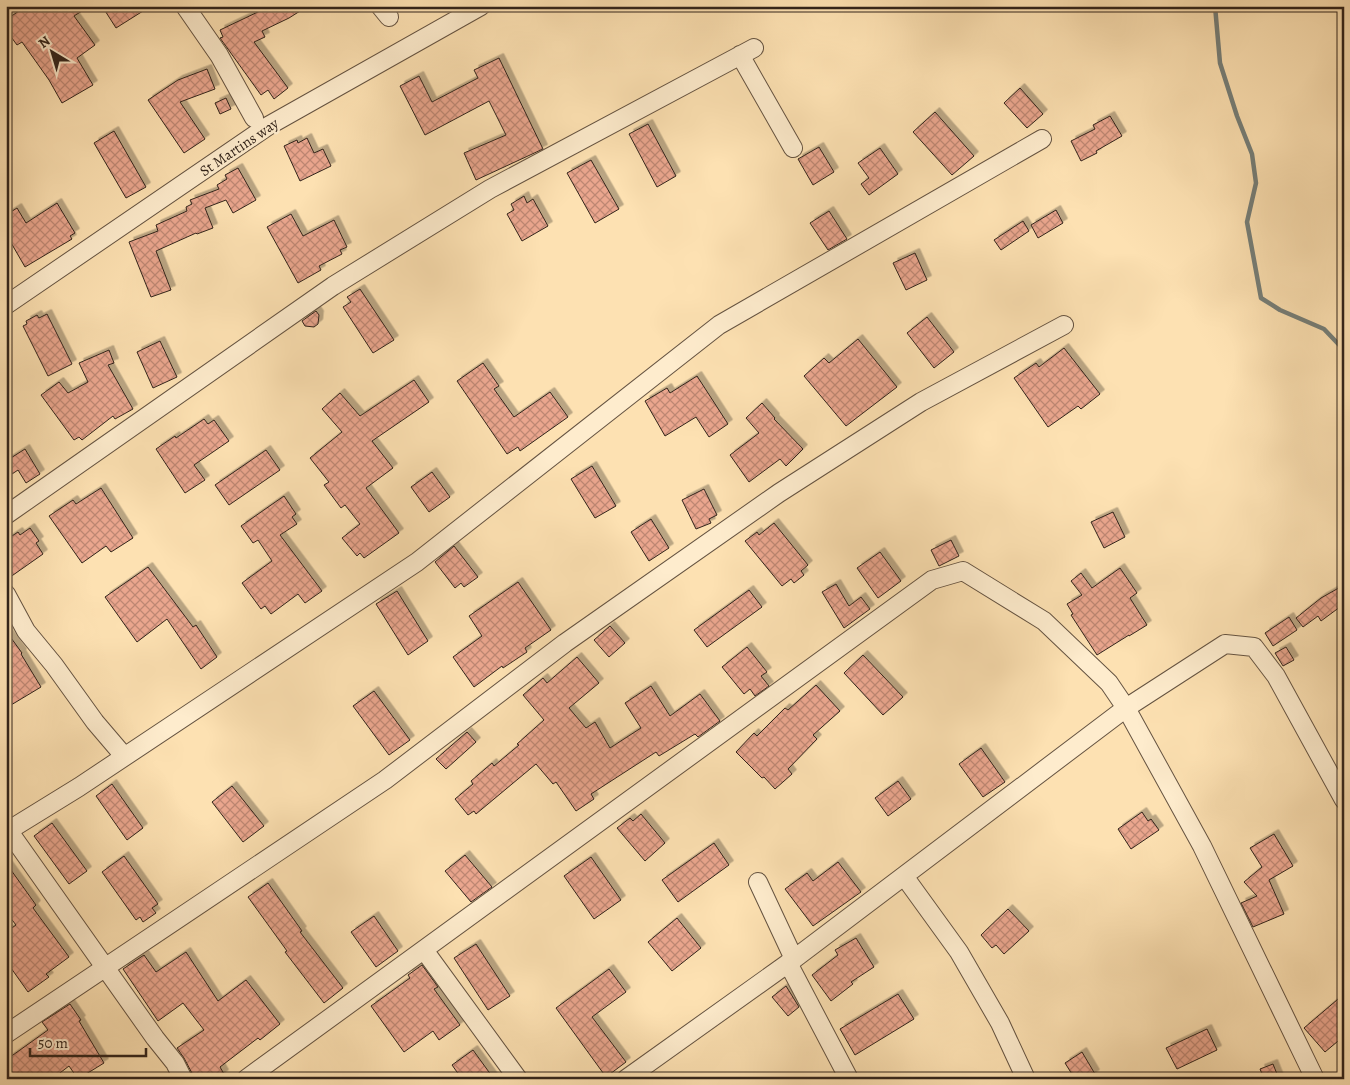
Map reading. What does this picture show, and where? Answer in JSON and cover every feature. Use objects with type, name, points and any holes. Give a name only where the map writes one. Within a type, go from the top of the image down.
[{"type":"street","points":[[185,6],[219,55],[254,118]]},
{"type":"street","name":"St Martins way","points":[[6,305],[268,126],[481,6]]},
{"type":"street","points":[[6,514],[333,286],[490,189],[747,52],[793,148]]},
{"type":"street","points":[[183,1079],[174,1063],[7,831],[417,562],[719,326],[1042,139]]},
{"type":"street","points":[[6,1034],[385,780],[565,643],[780,493],[921,402],[1064,325]]},
{"type":"street","points":[[246,1079],[932,580],[963,571],[1044,621],[1108,683],[1126,708],[1202,846],[1315,1079]]},
{"type":"street","points":[[6,594],[26,631],[70,684],[95,722],[124,756]]},
{"type":"street","points":[[626,1079],[791,961],[1126,708],[1224,644],[1254,647],[1276,676],[1344,800]]},
{"type":"street","points":[[904,876],[958,952],[1000,1023],[1026,1079]]},
{"type":"street","points":[[758,882],[791,961],[849,1079]]},
{"type":"street","points":[[424,950],[518,1079]]},
{"type":"building","points":[[26,6],[90,6],[74,16],[95,45],[77,58],[93,85],[62,103],[49,80],[22,42],[17,45],[6,30],[6,20]]},
{"type":"building","points":[[102,6],[151,6],[116,28]]},
{"type":"building","points":[[261,6],[308,6],[262,31],[265,37],[254,42],[288,88],[274,99],[268,90],[261,95],[220,38],[223,37],[220,30],[262,10]]},
{"type":"building","points":[[499,58],[543,149],[476,180],[464,153],[506,135],[489,101],[425,135],[400,86],[419,76],[432,102],[478,78],[474,70]]},
{"type":"building","points":[[207,69],[215,89],[180,102],[205,139],[184,153],[148,100],[178,80]]},
{"type":"building","points":[[1020,88],[1043,114],[1027,128],[1004,103]]},
{"type":"building","points":[[226,98],[231,109],[220,114],[215,103]]},
{"type":"building","points":[[935,112],[974,156],[952,175],[913,132]]},
{"type":"building","points":[[1110,116],[1122,136],[1081,161],[1071,141],[1095,129],[1093,125]]},
{"type":"building","points":[[648,124],[676,176],[657,187],[629,134]]},
{"type":"building","points":[[114,131],[146,187],[126,198],[94,143]]},
{"type":"building","points":[[307,138],[314,153],[323,149],[331,166],[300,181],[284,146],[297,140],[298,143]]},
{"type":"building","points":[[819,147],[834,172],[813,185],[798,159]]},
{"type":"building","points":[[880,148],[898,174],[869,195],[861,184],[869,178],[858,163]]},
{"type":"building","points":[[591,160],[619,209],[595,223],[567,173]]},
{"type":"building","points":[[238,168],[256,200],[233,213],[226,200],[205,208],[213,228],[196,233],[156,251],[171,290],[151,297],[129,242],[158,231],[156,225],[187,211],[186,207],[192,204],[190,200],[219,189],[217,185],[227,179],[225,175]]},
{"type":"building","points":[[524,196],[527,203],[533,199],[548,226],[522,241],[507,214],[514,210],[511,204]]},
{"type":"building","points":[[57,203],[75,233],[70,236],[72,239],[25,267],[6,234],[6,215],[17,208],[26,223]]},
{"type":"building","points":[[1056,210],[1063,223],[1038,238],[1031,225]]},
{"type":"building","points":[[829,211],[847,239],[828,250],[810,223]]},
{"type":"building","points":[[291,214],[303,236],[334,220],[347,247],[340,250],[342,254],[319,266],[321,270],[298,283],[267,227]]},
{"type":"building","points":[[1023,221],[1029,231],[1001,250],[994,240]]},
{"type":"building","points":[[915,253],[927,280],[906,290],[893,263]]},
{"type":"building","points":[[360,289],[394,340],[373,353],[343,307],[351,302],[347,297]]},
{"type":"building","points":[[316,311],[319,315],[318,324],[314,327],[305,326],[302,321]]},
{"type":"building","points":[[47,314],[72,364],[48,376],[23,326],[27,324],[26,321],[37,315],[39,318]]},
{"type":"building","points":[[927,317],[954,352],[934,368],[907,333]]},
{"type":"building","points":[[858,339],[897,387],[846,426],[804,376],[824,358],[829,363]]},
{"type":"building","points":[[160,341],[177,377],[153,388],[137,352]]},
{"type":"building","points":[[1064,348],[1100,394],[1081,409],[1078,406],[1048,427],[1014,378],[1036,363],[1039,367]]},
{"type":"building","points":[[109,350],[114,363],[108,365],[133,409],[115,419],[113,416],[82,440],[79,437],[74,440],[41,395],[59,382],[68,393],[88,382],[79,363]]},
{"type":"building","points":[[483,363],[499,386],[494,389],[514,417],[550,392],[568,417],[520,451],[518,447],[507,454],[457,381]]},
{"type":"building","points":[[697,376],[728,424],[709,437],[696,417],[665,436],[645,401],[667,388],[670,393]]},
{"type":"building","points":[[414,380],[429,402],[372,441],[393,468],[366,488],[399,533],[364,558],[360,553],[357,556],[342,538],[360,524],[345,505],[341,508],[324,485],[329,482],[310,458],[342,432],[322,409],[340,393],[360,416]]},
{"type":"building","points":[[762,403],[774,419],[803,449],[786,466],[780,459],[749,482],[730,455],[759,433],[746,418]]},
{"type":"building","points":[[204,419],[208,424],[214,420],[229,441],[194,465],[205,480],[185,493],[156,449]]},
{"type":"building","points":[[25,449],[40,474],[26,483],[18,470],[12,474],[6,465],[6,461]]},
{"type":"building","points":[[266,450],[280,470],[229,505],[215,485]]},
{"type":"building","points":[[592,466],[616,506],[595,518],[571,479]]},
{"type":"building","points":[[432,472],[450,497],[429,512],[411,487]]},
{"type":"building","points":[[101,488],[133,538],[111,552],[106,546],[82,563],[49,516],[73,500],[76,504]]},
{"type":"building","points":[[704,489],[717,515],[709,519],[711,523],[696,529],[682,500]]},
{"type":"building","points":[[284,496],[296,514],[292,517],[297,524],[280,535],[322,591],[305,603],[298,594],[271,614],[265,606],[261,609],[242,583],[272,561],[258,540],[253,543],[241,526]]},
{"type":"building","points":[[1113,512],[1125,537],[1104,548],[1091,522]]},
{"type":"building","points":[[651,519],[669,548],[649,561],[631,532]]},
{"type":"building","points":[[774,523],[808,565],[801,571],[804,575],[794,583],[791,579],[782,586],[745,541],[757,532],[759,535]]},
{"type":"building","points":[[30,528],[39,541],[36,543],[43,554],[6,580],[6,540],[18,532],[20,535]]},
{"type":"building","points":[[951,540],[959,556],[939,566],[931,550]]},
{"type":"building","points":[[454,546],[478,577],[464,587],[461,583],[455,588],[435,562]]},
{"type":"building","points":[[880,552],[901,581],[878,598],[857,568]]},
{"type":"building","points":[[148,567],[193,627],[196,625],[217,657],[201,669],[167,619],[137,642],[105,597]]},
{"type":"building","points":[[1120,568],[1137,593],[1130,598],[1147,625],[1097,655],[1071,615],[1073,614],[1067,604],[1082,595],[1071,581],[1081,573],[1092,588]]},
{"type":"building","points":[[518,582],[551,630],[525,648],[527,652],[503,668],[502,666],[474,687],[453,657],[482,636],[469,616]]},
{"type":"building","points":[[836,584],[849,606],[861,597],[870,609],[844,628],[822,592]]},
{"type":"building","points":[[1344,585],[1344,604],[1321,621],[1318,616],[1303,627],[1296,618],[1321,598]]},
{"type":"building","points":[[749,590],[762,607],[707,647],[694,630]]},
{"type":"building","points":[[397,591],[428,641],[408,655],[376,604]]},
{"type":"building","points":[[1289,617],[1297,630],[1273,646],[1265,633]]},
{"type":"building","points":[[610,626],[625,643],[609,657],[594,640]]},
{"type":"building","points":[[6,631],[22,653],[41,687],[6,708]]},
{"type":"building","points":[[747,647],[767,672],[761,676],[769,686],[755,696],[750,689],[744,694],[722,667]]},
{"type":"building","points":[[1286,647],[1294,660],[1283,666],[1275,653]]},
{"type":"building","points":[[863,655],[903,697],[883,715],[844,673]]},
{"type":"building","points":[[577,657],[599,683],[569,708],[586,728],[595,722],[610,748],[641,728],[625,703],[651,686],[670,716],[700,694],[720,721],[698,737],[695,734],[659,756],[656,752],[591,794],[594,799],[576,811],[556,782],[553,784],[536,764],[476,814],[474,811],[468,815],[455,799],[473,784],[471,781],[492,763],[494,766],[544,720],[523,695],[543,678],[547,683]]},
{"type":"building","points":[[816,685],[840,711],[813,735],[817,739],[788,769],[792,774],[775,789],[736,752],[754,733],[757,736],[785,708],[788,710]]},
{"type":"building","points":[[374,691],[410,740],[389,755],[353,706]]},
{"type":"building","points":[[467,732],[476,742],[446,769],[436,759]]},
{"type":"building","points":[[981,748],[1005,782],[983,797],[959,764]]},
{"type":"building","points":[[898,781],[911,799],[888,816],[875,798]]},
{"type":"building","points":[[112,784],[143,828],[127,840],[96,796]]},
{"type":"building","points":[[232,786],[264,826],[243,842],[212,802]]},
{"type":"building","points":[[1142,812],[1148,821],[1151,819],[1159,830],[1131,849],[1118,829]]},
{"type":"building","points":[[641,814],[665,843],[645,861],[617,828],[630,818],[633,821]]},
{"type":"building","points":[[52,823],[87,871],[69,884],[34,836]]},
{"type":"building","points":[[1274,834],[1293,866],[1269,880],[1284,914],[1253,927],[1241,903],[1257,896],[1244,882],[1262,867],[1250,848]]},
{"type":"building","points":[[714,843],[729,865],[678,902],[662,880]]},
{"type":"building","points":[[465,855],[492,887],[471,902],[445,871]]},
{"type":"building","points":[[124,856],[158,904],[152,908],[156,913],[143,922],[140,917],[136,920],[102,872]]},
{"type":"building","points":[[591,857],[621,900],[594,919],[564,876]]},
{"type":"building","points":[[838,862],[861,892],[813,926],[785,889],[807,873],[813,881]]},
{"type":"building","points":[[6,863],[36,905],[33,908],[69,957],[46,974],[49,977],[28,992],[6,961],[6,932],[16,925],[6,912]]},
{"type":"building","points":[[268,883],[302,931],[300,932],[343,988],[324,1003],[285,952],[287,951],[248,897]]},
{"type":"building","points":[[1008,909],[1029,931],[1004,954],[996,945],[992,948],[981,935]]},
{"type":"building","points":[[374,916],[398,951],[376,967],[351,932]]},
{"type":"building","points":[[677,918],[701,948],[672,971],[648,942]]},
{"type":"building","points":[[856,938],[874,967],[851,982],[853,984],[831,1001],[812,975],[838,955],[835,950]]},
{"type":"building","points":[[476,944],[510,996],[488,1010],[454,958]]},
{"type":"building","points":[[186,952],[218,1001],[246,980],[280,1024],[220,1067],[224,1074],[217,1079],[213,1079],[210,1073],[202,1079],[195,1079],[177,1048],[204,1030],[183,1003],[158,1021],[123,969],[144,955],[156,972]]},
{"type":"building","points":[[422,965],[438,987],[434,989],[460,1025],[439,1040],[433,1031],[404,1052],[371,1006],[410,978],[408,975]]},
{"type":"building","points":[[609,969],[626,992],[592,1017],[626,1062],[606,1077],[556,1008]]},
{"type":"building","points":[[786,986],[799,1007],[788,1016],[772,997]]},
{"type":"building","points":[[898,994],[914,1019],[855,1055],[840,1029]]},
{"type":"building","points":[[1344,994],[1344,1036],[1325,1052],[1304,1028]]},
{"type":"building","points":[[70,1004],[81,1020],[79,1021],[104,1063],[78,1079],[69,1066],[52,1079],[6,1079],[6,1060],[48,1030],[42,1022]]},
{"type":"building","points":[[1207,1029],[1217,1050],[1177,1069],[1166,1048]]},
{"type":"building","points":[[473,1050],[494,1079],[462,1079],[452,1065]]},
{"type":"building","points":[[1082,1052],[1095,1074],[1088,1079],[1075,1079],[1065,1063]]},
{"type":"building","points":[[1273,1064],[1279,1079],[1264,1079],[1260,1069]]},
{"type":"waterway","points":[[1215,6],[1220,63],[1237,116],[1252,154],[1256,183],[1247,222],[1261,298],[1280,310],[1324,329],[1344,350]]}]
